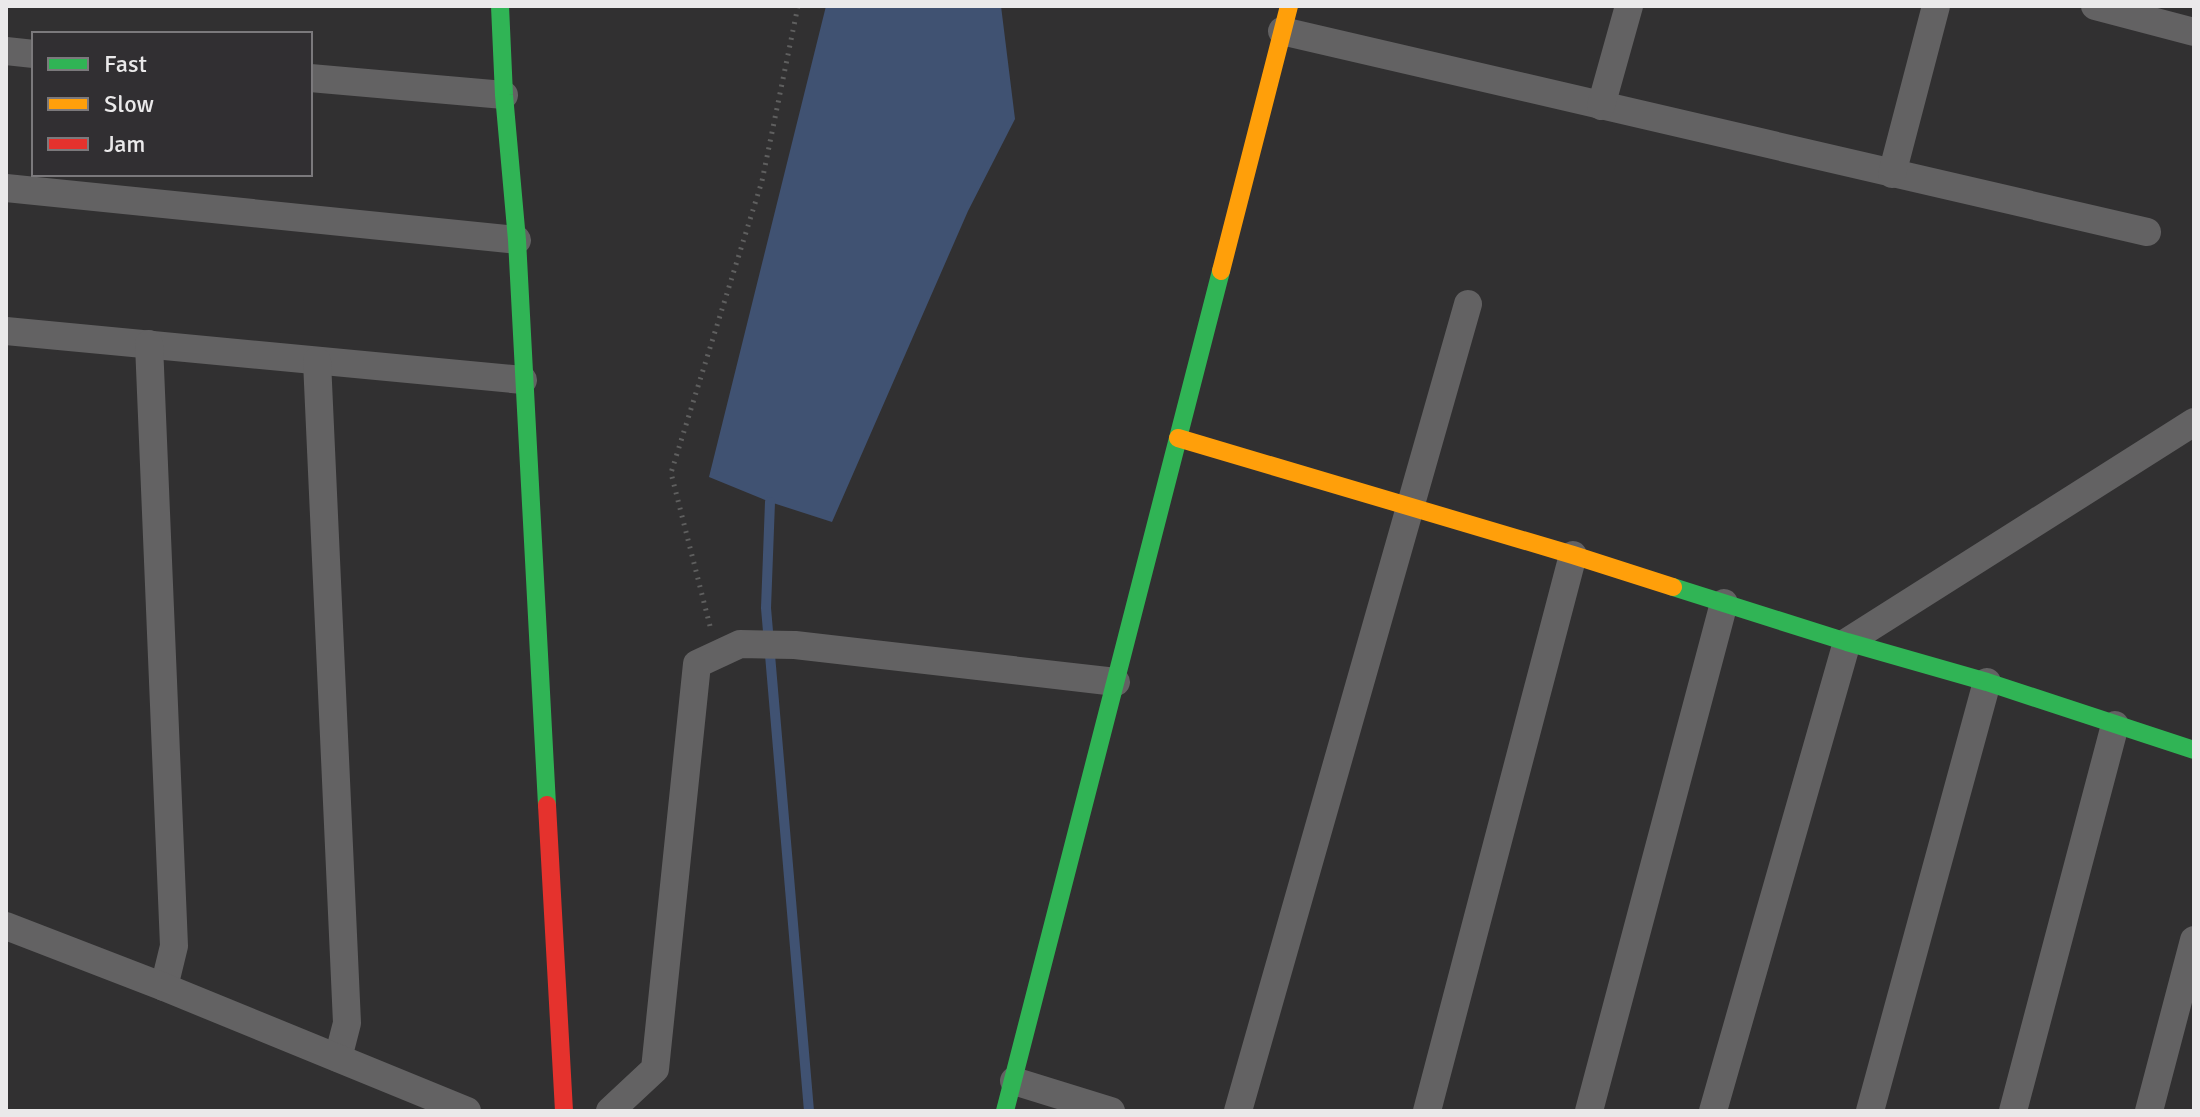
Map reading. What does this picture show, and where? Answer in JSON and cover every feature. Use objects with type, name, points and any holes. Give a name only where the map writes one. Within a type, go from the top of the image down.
[{"type":"street","points":[[500,6],[504,95],[517,240],[564,1111]]},
{"type":"street","points":[[1601,106],[1629,6]]},
{"type":"street","points":[[1892,174],[1936,6]]},
{"type":"street","points":[[2095,6],[2194,32]]},
{"type":"street","points":[[1005,1111],[1286,18],[1601,106],[2147,232]]},
{"type":"street","points":[[6,51],[32,54]]},
{"type":"street","points":[[312,78],[504,95]]},
{"type":"street","points":[[6,188],[517,240]]},
{"type":"street","points":[[1238,1111],[1468,304]]},
{"type":"street","points":[[6,331],[523,380]]},
{"type":"street","points":[[149,344],[174,946],[164,987]]},
{"type":"street","points":[[317,361],[347,1023],[338,1058]]},
{"type":"street","points":[[1713,1111],[1847,642],[2194,422]]},
{"type":"street","points":[[1178,438],[1987,682],[2194,750]]},
{"type":"street","points":[[1427,1111],[1573,555]]},
{"type":"street","points":[[1589,1111],[1724,603]]},
{"type":"street","points":[[610,1111],[655,1069],[697,664],[740,644],[786,645],[1116,682]]},
{"type":"street","points":[[1870,1111],[1987,682]]},
{"type":"street","points":[[2013,1111],[2115,725]]},
{"type":"street","points":[[6,926],[467,1111]]},
{"type":"street","points":[[2149,1111],[2194,940]]},
{"type":"street","points":[[1014,1081],[1111,1111]]},
{"type":"path","points":[[718,654],[671,473],[762,181],[798,6]]},
{"type":"water","points":[[826,6],[1001,6],[1015,119],[968,211],[832,522],[770,502],[709,477]]},
{"type":"waterway","points":[[770,502],[766,608],[809,1111]]},
{"type":"traffic: fast","points":[[500,6],[504,95],[517,240],[547,805]]},
{"type":"traffic: fast","points":[[1005,1111],[1221,271]]},
{"type":"traffic: fast","points":[[1673,587],[1987,682],[2194,750]]},
{"type":"traffic: slow","points":[[1221,271],[1289,6]]},
{"type":"traffic: slow","points":[[1178,438],[1673,587]]},
{"type":"traffic: jam","points":[[547,805],[564,1111]]}]
